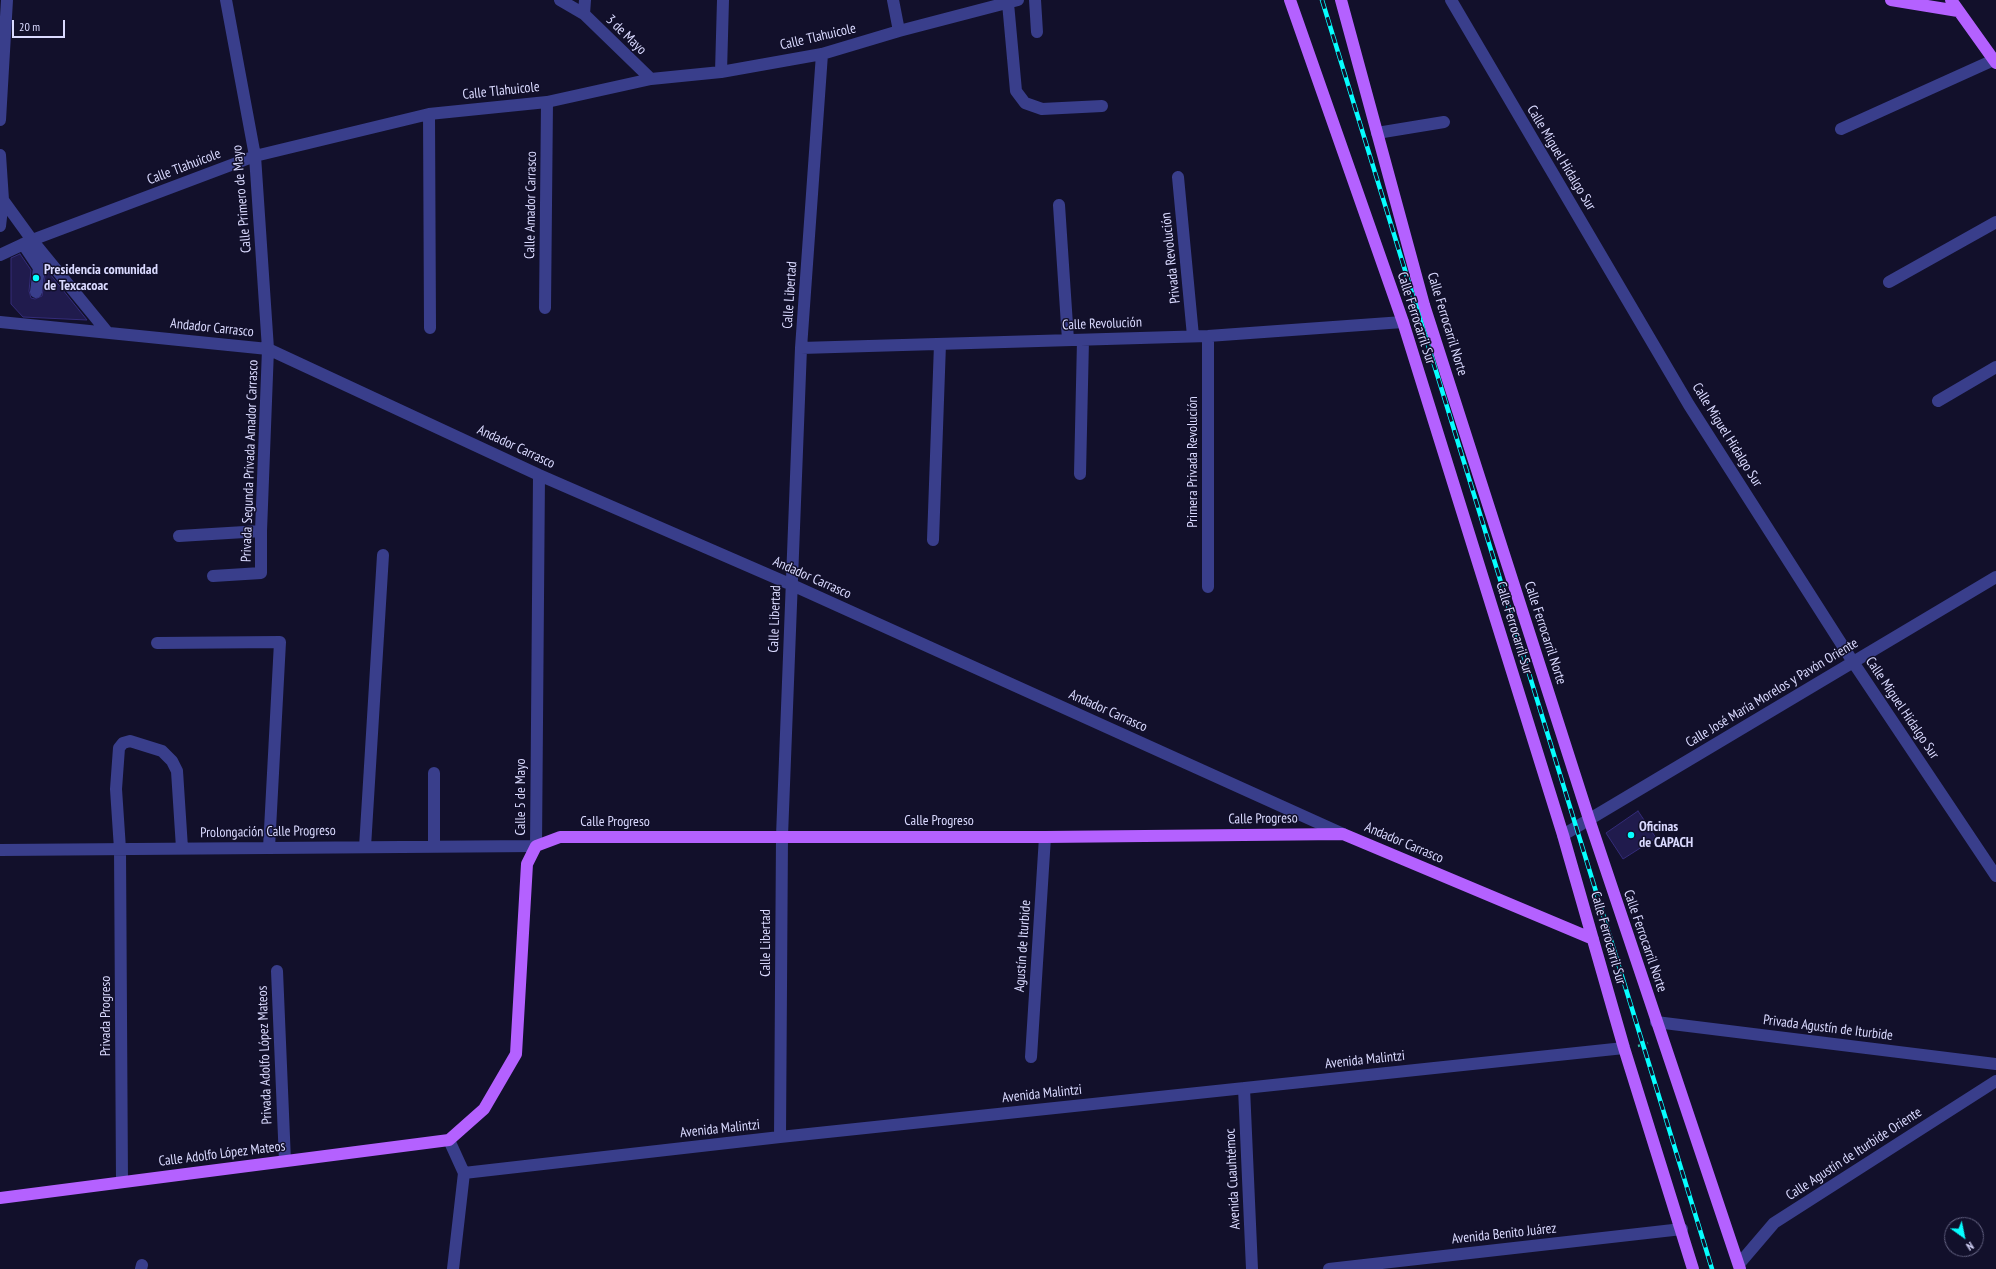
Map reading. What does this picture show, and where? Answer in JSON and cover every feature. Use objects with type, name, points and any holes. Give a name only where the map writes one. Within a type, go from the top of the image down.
[{"type":"main road","name":"Calle Ferrocarril Sur","points":[[1290,0],[1403,322],[1563,835],[1624,1048],[1682,1229],[1693,1269]]},
{"type":"main road","name":"Calle Ferrocarril Norte","points":[[1341,0],[1424,305],[1589,819],[1739,1267]]},
{"type":"main road","points":[[1891,0],[1958,11]]},
{"type":"main road","points":[[1951,0],[1995,61]]},
{"type":"main road","name":"Calle Progreso","points":[[536,846],[560,837],[1045,837],[1343,834]]},
{"type":"main road","name":"Andador Carrasco","points":[[1343,834],[1593,940]]},
{"type":"main road","name":"Calle 5 de Mayo","points":[[449,1140],[484,1109],[516,1054],[527,864],[536,846]]},
{"type":"main road","name":"Calle Adolfo López Mateos","points":[[0,1198],[449,1140]]},
{"type":"street","points":[[0,120],[7,0]]},
{"type":"street","name":"Calle Primero de Mayo","points":[[226,0],[255,156],[268,349]]},
{"type":"street","name":"3 de Mayo","points":[[560,0],[584,14],[651,79]]},
{"type":"street","points":[[584,14],[585,0]]},
{"type":"street","points":[[721,72],[723,0]]},
{"type":"street","points":[[893,0],[899,31]]},
{"type":"street","points":[[1035,0],[1037,32]]},
{"type":"street","name":"Calle Miguel Hidalgo Sur","points":[[1451,0],[1689,405],[1854,662],[1996,876]]},
{"type":"street","points":[[1013,2],[1016,91],[1025,103],[1042,109],[1102,106]]},
{"type":"street","name":"Calle Tlahuicole","points":[[0,255],[28,242],[255,156],[429,114],[547,102],[651,79],[721,72],[822,54],[899,31],[1013,2]]},
{"type":"street","name":"Calle Libertad","points":[[780,1137],[782,836],[801,348],[822,54]]},
{"type":"street","points":[[1841,129],[1995,61]]},
{"type":"street","name":"Calle Amador Carrasco","points":[[545,308],[547,102]]},
{"type":"street","points":[[429,114],[430,328]]},
{"type":"street","points":[[1377,133],[1444,122]]},
{"type":"street","points":[[0,155],[4,200],[0,226]]},
{"type":"street","name":"Privada Revolución","points":[[1178,177],[1193,336]]},
{"type":"street","points":[[4,200],[28,242],[39,268],[36,292]]},
{"type":"street","points":[[1059,206],[1068,340]]},
{"type":"street","points":[[1889,282],[1996,222]]},
{"type":"street","points":[[28,242],[108,332]]},
{"type":"street","name":"Andador Carrasco","points":[[0,322],[268,349],[539,475],[792,585],[1343,834]]},
{"type":"street","name":"Calle Revolución","points":[[801,348],[1208,336],[1403,322]]},
{"type":"street","name":"Primera Privada Revolución","points":[[1208,336],[1208,587]]},
{"type":"street","points":[[1080,474],[1082,340]]},
{"type":"street","points":[[932,540],[940,344]]},
{"type":"street","name":"Privada Segunda Privada Amador Carrasco","points":[[213,576],[261,573],[261,531],[268,349]]},
{"type":"street","points":[[1938,401],[1996,367]]},
{"type":"street","name":"Calle 5 de Mayo","points":[[536,846],[539,475]]},
{"type":"street","points":[[180,536],[261,531]]},
{"type":"street","points":[[365,847],[383,555]]},
{"type":"street","name":"Calle José María Morelos y Pavón Oriente","points":[[1563,835],[1996,577]]},
{"type":"street","points":[[157,643],[280,642],[269,848]]},
{"type":"street","name":"Privada Progreso","points":[[122,1182],[120,849],[116,789],[119,748],[123,743],[130,741],[162,751],[172,762],[176,771],[182,848]]},
{"type":"street","points":[[434,772],[434,846]]},
{"type":"street","name":"Agustín de Iturbide","points":[[1031,1057],[1045,837]]},
{"type":"street","name":"Prolongación Calle Progreso","points":[[0,850],[536,846]]},
{"type":"street","name":"Privada Adolfo López Mateos","points":[[277,971],[285,1161]]},
{"type":"street","name":"Privada Agustín de Iturbide","points":[[1656,1022],[1996,1064]]},
{"type":"street","name":"Avenida Malintzi","points":[[464,1173],[780,1137],[1624,1048]]},
{"type":"street","name":"Calle Agustín de Iturbide Oriente","points":[[1739,1267],[1774,1223],[1996,1081]]},
{"type":"street","name":"Avenida Cuauhtémoc","points":[[1244,1088],[1252,1269]]},
{"type":"street","points":[[449,1140],[464,1173],[453,1269]]},
{"type":"street","name":"Avenida Benito Juárez","points":[[1329,1269],[1682,1229]]},
{"type":"building","name":"Presidencia comunidad de Texcacoac","points":[[20,254],[31,270],[29,291],[31,298],[35,299],[42,296],[46,269],[87,320],[23,317],[11,304],[11,258]]},
{"type":"building","name":"Oficinas de CAPACH","points":[[1638,811],[1656,838],[1623,859],[1606,833]]},
{"type":"railway","points":[[1322,0],[1712,1269]]},
{"type":"place","name":"Presidencia comunidad de Texcacoac","points":[[36,278]]},
{"type":"place","name":"Oficinas de CAPACH","points":[[1631,835]]}]
